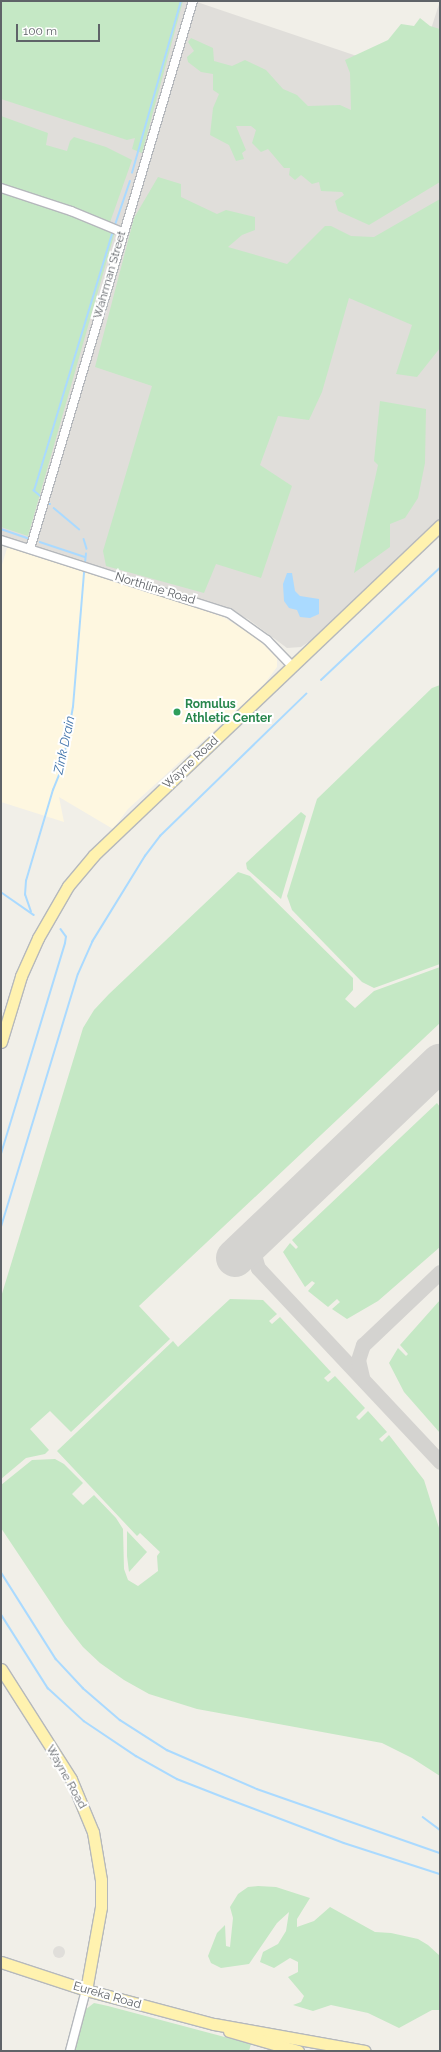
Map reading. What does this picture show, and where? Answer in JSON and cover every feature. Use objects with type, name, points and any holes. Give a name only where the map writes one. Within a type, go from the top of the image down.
[{"type":"main road","name":"Wayne Road","points":[[1,1042],[21,976],[35,944],[68,886],[94,855],[293,667],[440,525]]},
{"type":"main road","name":"Wayne Road","points":[[1,1669],[70,1778],[93,1832],[101,1880],[101,1907],[86,1990]]},
{"type":"main road","name":"Eureka Road","points":[[1,1962],[86,1990],[214,2024],[365,2051]]},
{"type":"main road","name":"Eureka Road","points":[[214,2024],[249,2038],[298,2051]]},
{"type":"street","name":"Wahrman Street","points":[[30,549],[122,232],[193,1]]},
{"type":"street","points":[[1,188],[71,211],[122,232]]},
{"type":"street","name":"Northline Road","points":[[1,540],[229,613],[267,640],[293,667]]},
{"type":"street","points":[[70,2051],[86,1990]]},
{"type":"shaded area","points":[[1,1],[194,1],[416,76],[440,1],[440,520],[316,637],[301,647],[287,648],[248,619],[220,606],[1,536]]},
{"type":"shaded area","points":[[8,545],[127,582],[142,591],[185,603],[225,618],[257,638],[277,658],[277,667],[262,687],[128,809],[113,829],[59,797],[64,822],[1,802],[1,568]]},
{"type":"shaded area","points":[[59,1946],[63,1948],[65,1952],[63,1956],[59,1958],[55,1956],[53,1952],[55,1948]]},
{"type":"green space","points":[[1,1],[183,1],[142,153],[132,149],[135,138],[127,140],[1,99]]},
{"type":"green space","points":[[420,18],[430,26],[440,29],[440,182],[369,225],[338,211],[335,201],[344,195],[342,192],[321,191],[319,182],[312,184],[301,175],[295,180],[289,175],[290,168],[284,168],[268,149],[261,152],[252,143],[256,130],[251,126],[236,126],[246,150],[242,153],[244,159],[236,161],[229,145],[210,135],[213,108],[219,94],[213,90],[213,74],[201,72],[188,62],[187,57],[194,51],[188,42],[191,38],[213,48],[214,61],[232,66],[245,60],[266,70],[283,89],[297,95],[308,106],[340,105],[351,110],[350,73],[345,60],[388,40],[401,24],[414,26]]},
{"type":"green space","points":[[1,116],[48,133],[46,145],[67,151],[70,141],[74,137],[106,147],[132,160],[108,228],[115,232],[28,536],[1,527]]},
{"type":"green space","points":[[158,177],[181,184],[181,197],[217,214],[226,210],[255,217],[255,230],[242,235],[228,247],[287,264],[325,226],[331,226],[351,236],[374,237],[440,199],[440,348],[417,377],[396,374],[412,325],[349,298],[322,392],[309,420],[278,416],[260,465],[292,486],[261,578],[216,564],[204,593],[106,566],[103,551],[152,386],[95,367],[134,218]]},
{"type":"green space","points":[[380,401],[426,409],[425,463],[418,498],[405,518],[390,524],[390,547],[354,573],[378,465],[374,461]]},
{"type":"green space","points":[[440,685],[440,964],[374,988],[362,982],[292,910],[287,896],[317,799],[432,688]]},
{"type":"green space","points":[[301,812],[306,816],[281,899],[247,869],[246,863]]},
{"type":"green space","points":[[238,872],[250,876],[353,978],[353,990],[345,999],[355,1008],[374,991],[440,967],[440,1023],[139,1306],[170,1339],[71,1432],[50,1411],[30,1429],[49,1450],[45,1454],[26,1458],[1,1479],[1,1297],[83,1028],[94,1010],[109,994]]},
{"type":"green space","points":[[437,1103],[440,1107],[440,1247],[378,1301],[347,1319],[332,1309],[340,1302],[337,1299],[328,1307],[308,1291],[315,1283],[312,1281],[305,1287],[283,1252],[290,1243],[296,1249],[298,1247],[292,1240]]},
{"type":"green space","points":[[230,1299],[263,1300],[277,1314],[269,1321],[272,1324],[280,1317],[331,1372],[324,1378],[328,1382],[335,1376],[365,1408],[356,1417],[359,1420],[368,1411],[387,1432],[379,1439],[382,1442],[389,1435],[424,1480],[440,1531],[440,1776],[412,1758],[382,1743],[197,1709],[149,1694],[124,1680],[100,1663],[83,1647],[65,1624],[1,1528],[1,1485],[32,1460],[55,1459],[64,1464],[83,1483],[72,1494],[83,1505],[94,1495],[116,1518],[123,1529],[124,1569],[128,1580],[138,1586],[158,1571],[157,1556],[160,1552],[140,1533],[137,1536],[57,1451],[173,1341],[178,1347]]},
{"type":"green space","points":[[440,1300],[440,1433],[404,1392],[389,1363],[398,1348],[406,1356],[408,1354],[400,1345]]},
{"type":"green space","points":[[127,1531],[147,1552],[129,1572],[127,1556]]},
{"type":"green space","points":[[248,1887],[276,1887],[310,1898],[297,1919],[297,1927],[314,1921],[330,1907],[375,1932],[391,1933],[418,1939],[428,1945],[440,1956],[440,2010],[432,2010],[399,2028],[368,2013],[331,2005],[313,2011],[293,2005],[301,2002],[304,1996],[288,1977],[298,1972],[298,1962],[290,1958],[274,1968],[260,1962],[263,1952],[278,1944],[286,1931],[289,1912],[277,1923],[249,1964],[221,1968],[211,1963],[208,1956],[217,1933],[225,1925],[226,1946],[230,1947],[233,1918],[230,1907],[238,1894]]},
{"type":"green space","points":[[94,2003],[251,2044],[249,2051],[73,2051],[85,2010]]},
{"type":"water","points":[[287,573],[292,573],[295,591],[300,596],[319,599],[319,614],[310,618],[300,617],[297,610],[289,608],[284,601],[283,584]]},
{"type":"waterway","points":[[132,173],[181,1]]},
{"type":"waterway","points":[[115,225],[130,181]]},
{"type":"waterway","points":[[42,498],[34,491],[113,231]]},
{"type":"waterway","points":[[54,508],[79,529]]},
{"type":"waterway","name":"Zink Drain","points":[[1,529],[27,538]]},
{"type":"waterway","points":[[84,539],[87,549]]},
{"type":"waterway","name":"Zink Drain","points":[[40,542],[85,557]]},
{"type":"waterway","name":"Zink Drain","points":[[85,563],[86,554]]},
{"type":"waterway","points":[[321,680],[440,568]]},
{"type":"waterway","name":"Zink Drain","points":[[31,912],[25,895],[26,881],[53,790],[62,768],[73,707],[84,572]]},
{"type":"waterway","points":[[1,1227],[78,974],[92,942],[145,856],[160,836],[306,694]]},
{"type":"waterway","points":[[1,892],[34,915]]},
{"type":"waterway","points":[[1,1154],[65,943],[66,937],[61,930]]},
{"type":"waterway","points":[[1,1572],[56,1659],[83,1688],[120,1720],[167,1750],[257,1789],[440,1853]]},
{"type":"waterway","points":[[1,1614],[48,1688],[84,1721],[136,1756],[177,1779],[223,1797],[344,1843],[440,1874]]},
{"type":"waterway","points":[[423,1817],[440,1830]]},
{"type":"taxiway","points":[[262,1231],[257,1238],[253,1251],[258,1268],[440,1462]]},
{"type":"taxiway","points":[[362,1377],[358,1360],[363,1345],[440,1272]]},
{"type":"runway","points":[[235,1258],[440,1063]]},
{"type":"place","name":"Romulus Athletic Center","points":[[177,712]]}]
